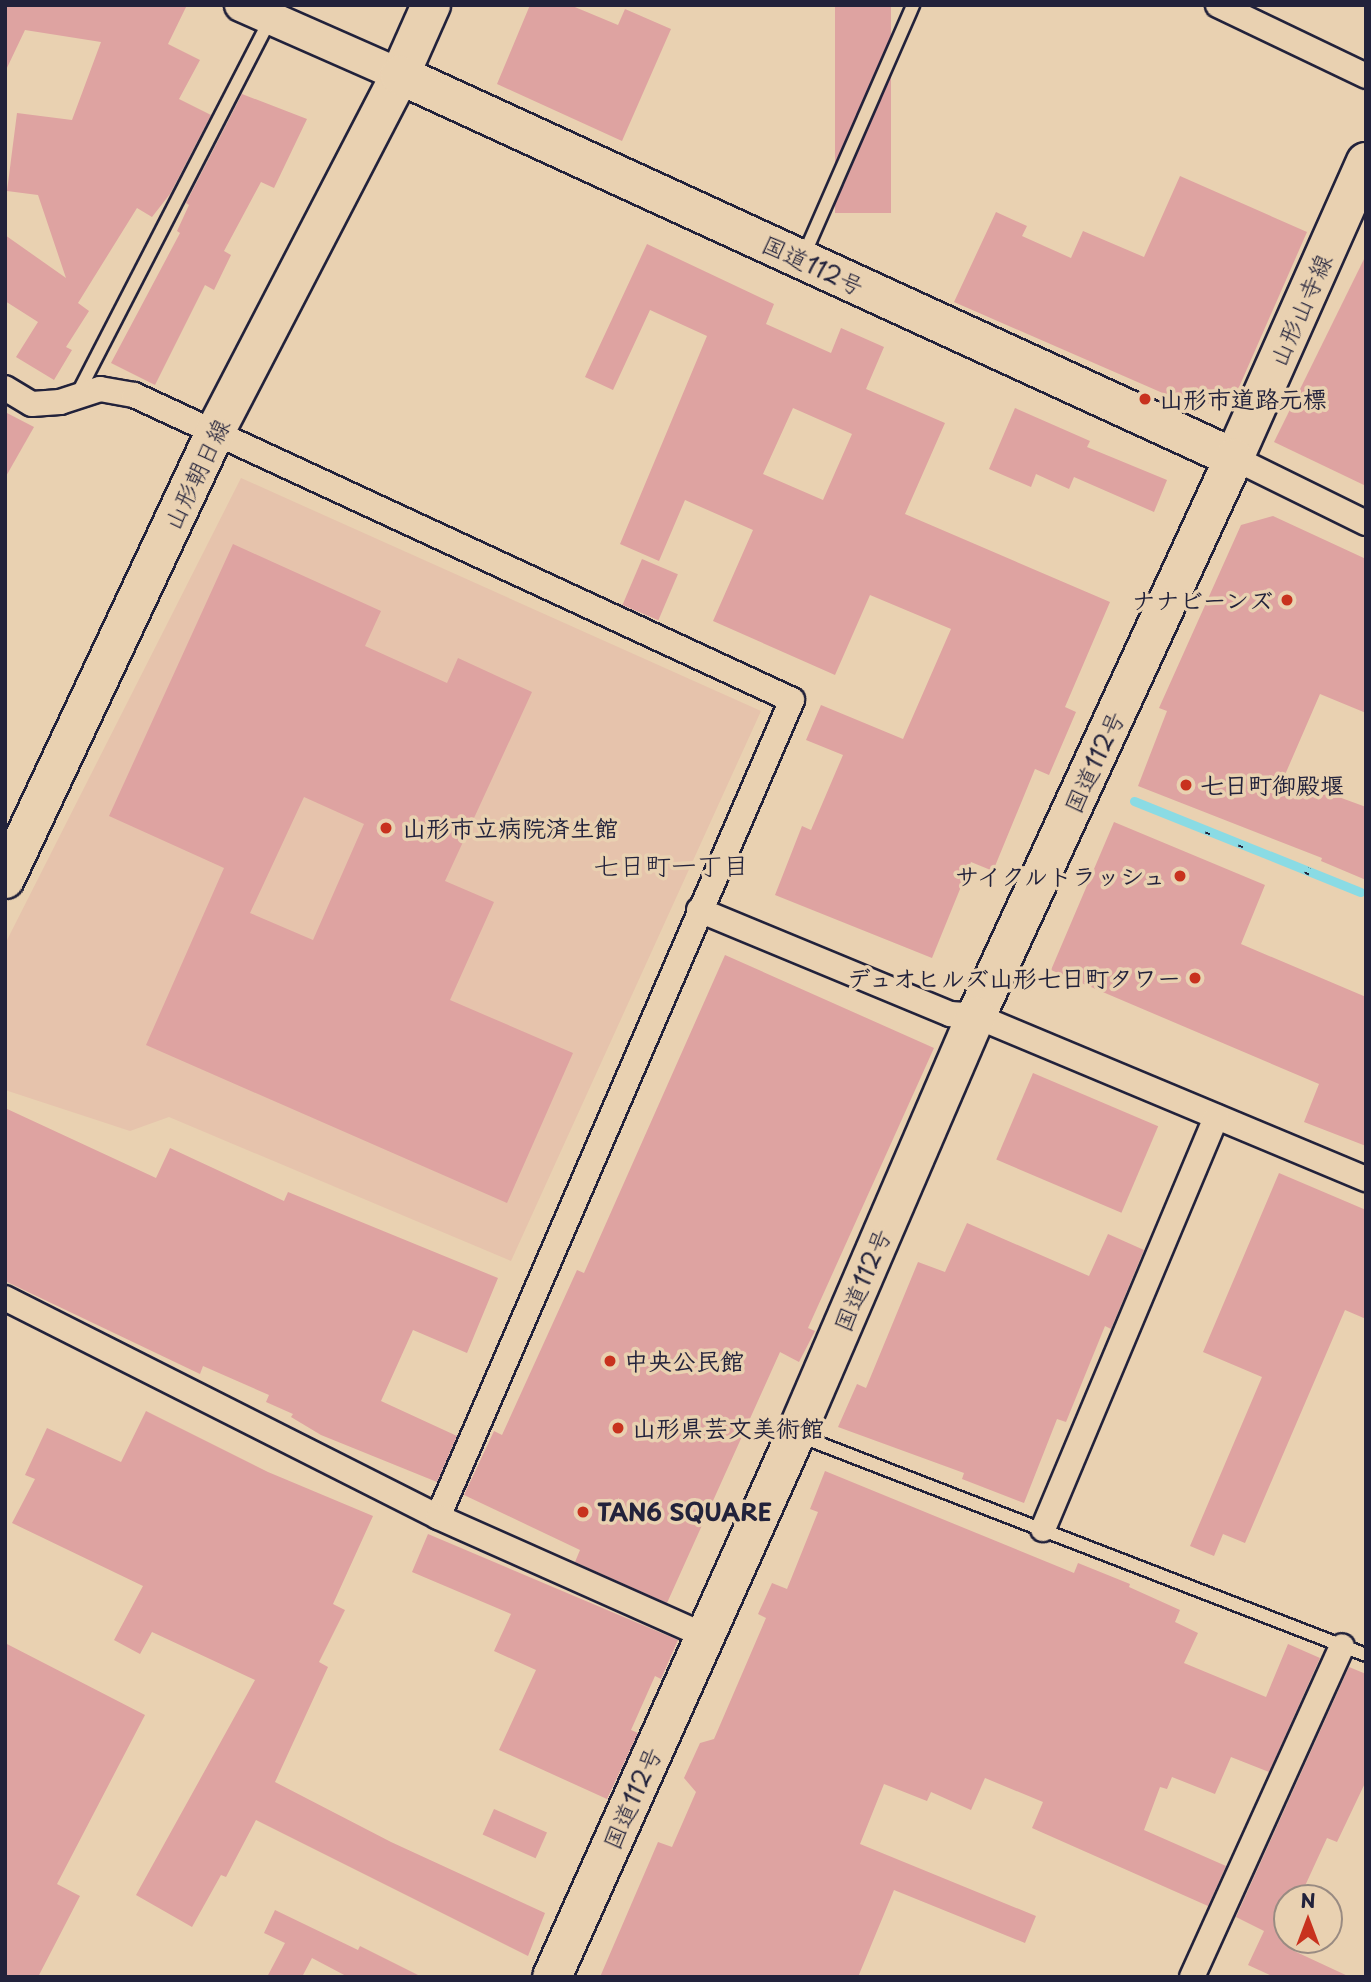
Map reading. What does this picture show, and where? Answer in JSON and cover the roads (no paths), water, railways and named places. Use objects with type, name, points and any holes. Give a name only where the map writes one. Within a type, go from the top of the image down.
[{"type":"main road","points":[[400,75],[430,5]]},
{"type":"main road","name":"国道112号","points":[[400,75],[1234,458],[976,1016],[796,1434],[703,1635],[552,1977]]},
{"type":"main road","name":"山形朝日線","points":[[5,879],[16,827],[214,434],[400,75]]},
{"type":"main road","name":"山形山寺線","points":[[1234,458],[1366,162]]},
{"type":"street","points":[[241,5],[400,75]]},
{"type":"street","points":[[1217,5],[1366,76]]},
{"type":"street","points":[[5,388],[32,404],[100,389],[134,395],[792,700],[438,1517]]},
{"type":"street","points":[[1234,458],[1366,523]]},
{"type":"street","points":[[699,910],[950,1014],[976,1016],[1366,1178]]},
{"type":"street","points":[[1043,1529],[1216,1117]]},
{"type":"street","points":[[5,1298],[438,1517],[703,1635]]},
{"type":"street","points":[[1192,1977],[1342,1646]]},
{"type":"lane","points":[[802,260],[914,5]]},
{"type":"lane","points":[[77,396],[270,18]]},
{"type":"lane","points":[[796,1434],[1366,1655]]},
{"type":"waterway","points":[[1134,801],[1360,892]]},
{"type":"place","name":"山形市道路元標","points":[[1145,399]]},
{"type":"place","name":"ナナビーンズ","points":[[1287,600]]},
{"type":"place","name":"七日町御殿堰","points":[[1186,785]]},
{"type":"place","name":"山形市立病院済生館","points":[[386,828]]},
{"type":"place","name":"サイクルトラッシュ","points":[[1180,876]]},
{"type":"place","name":"デュオヒルズ山形七日町タワー","points":[[1195,978]]},
{"type":"place","name":"中央公民館","points":[[610,1361]]},
{"type":"place","name":"山形県芸文美術館","points":[[618,1428]]},
{"type":"place","name":"TAN6 SQUARE","points":[[583,1512]]},
{"type":"district","name":"七日町一丁目","points":[[671,865]]}]
